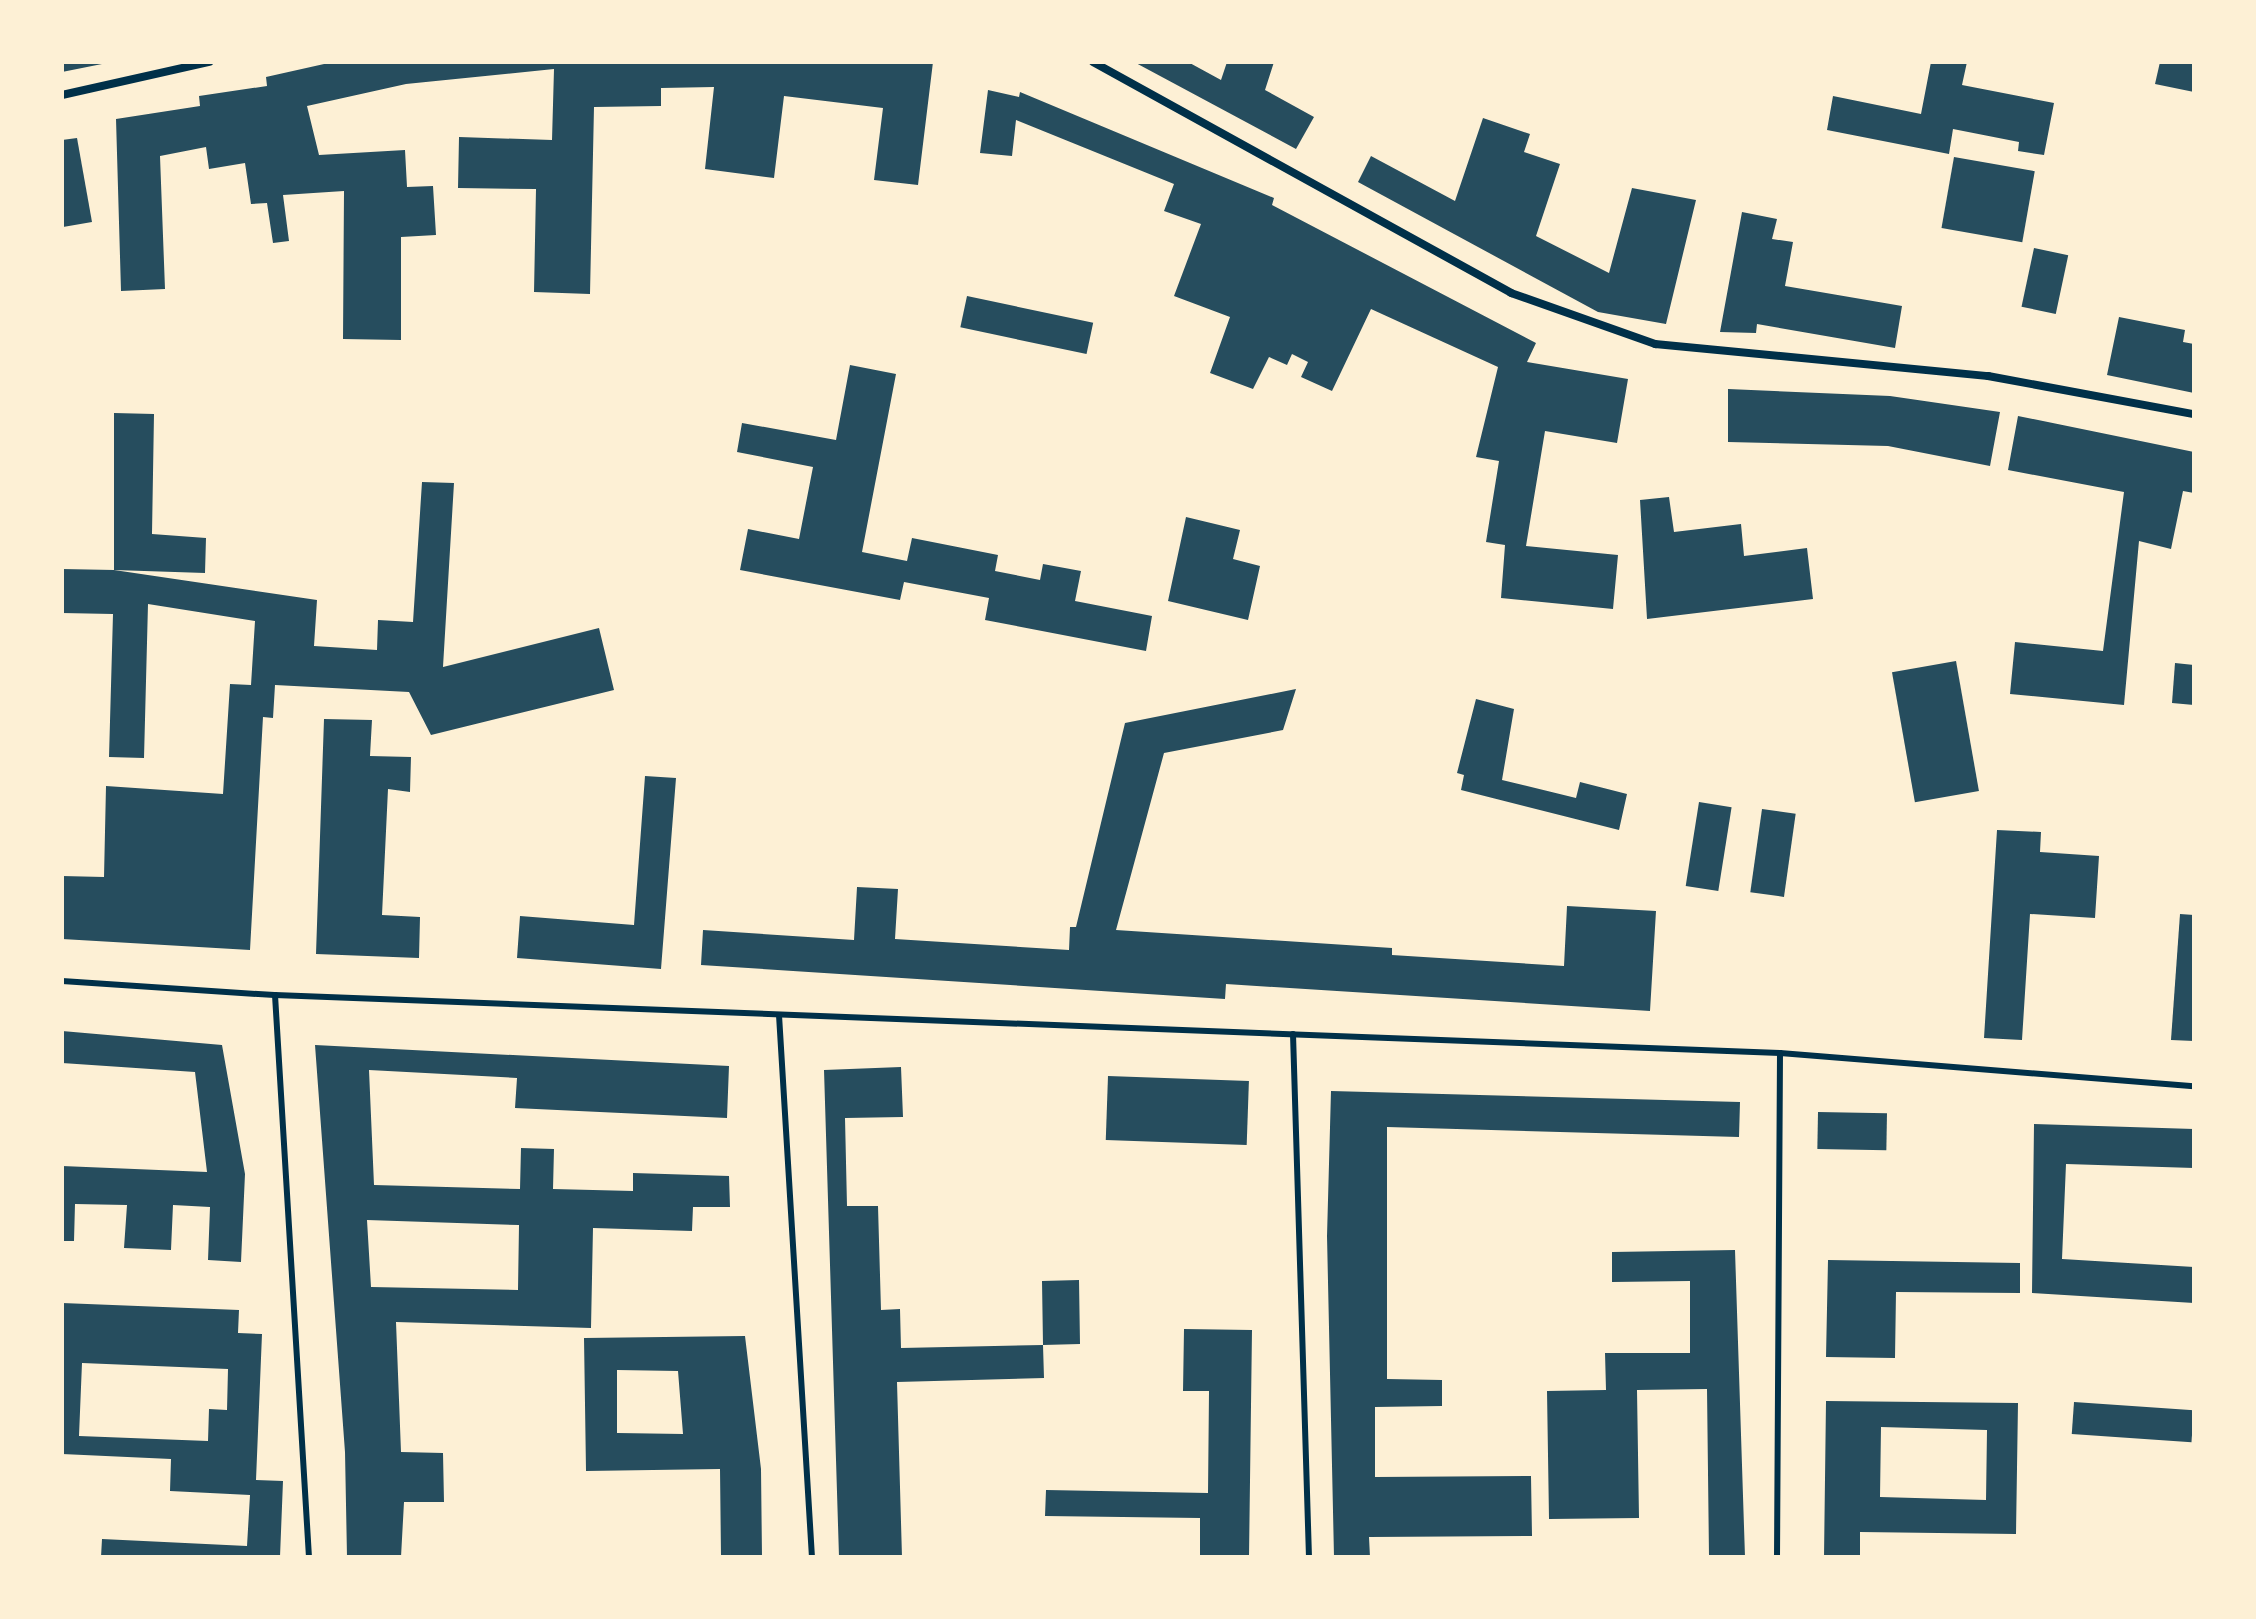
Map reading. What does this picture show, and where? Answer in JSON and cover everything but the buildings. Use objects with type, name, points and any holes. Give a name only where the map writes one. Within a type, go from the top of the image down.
[{"type":"street","points":[[62,95],[209,62]]},
{"type":"street","points":[[1093,62],[1511,293],[1655,344],[1988,376],[2194,414]]},
{"type":"lane","points":[[62,981],[275,995],[1780,1053],[2194,1086]]},
{"type":"lane","points":[[275,995],[309,1557]]},
{"type":"lane","points":[[779,1015],[812,1557]]},
{"type":"lane","points":[[1293,1034],[1309,1557]]},
{"type":"lane","points":[[1777,1557],[1780,1053]]}]
